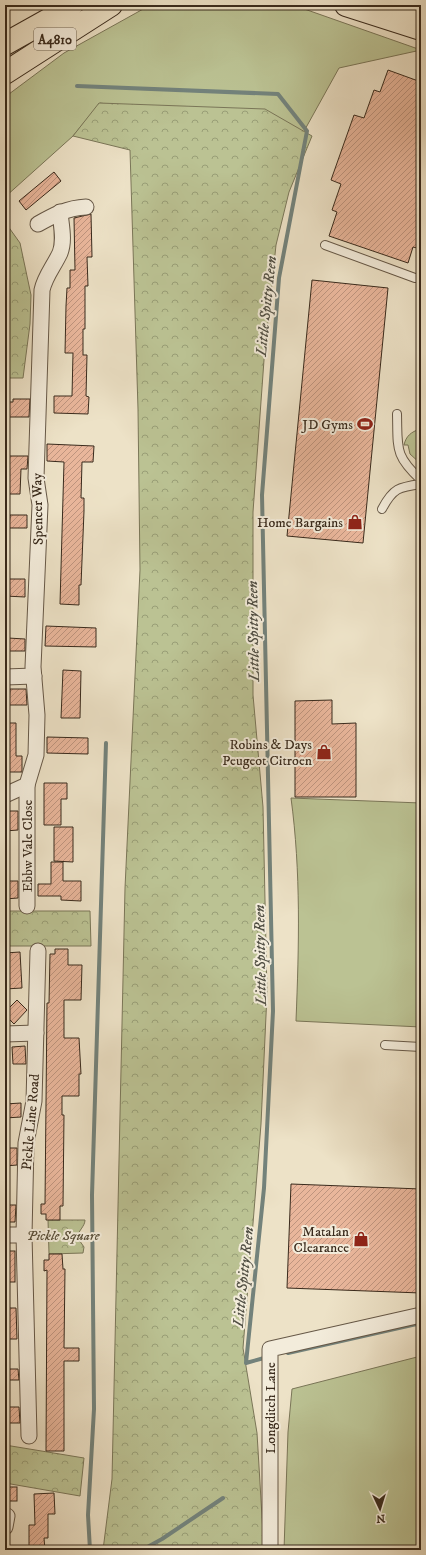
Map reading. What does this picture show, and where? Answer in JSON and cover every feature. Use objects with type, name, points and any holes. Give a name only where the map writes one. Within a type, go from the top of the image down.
[{"type":"main road","name":"A4810","points":[[5,44],[72,5]]},
{"type":"main road","name":"A4810","points":[[5,73],[111,5]]},
{"type":"main road","points":[[346,5],[421,29]]},
{"type":"main road","points":[[403,5],[421,10]]},
{"type":"street","points":[[38,224],[60,212],[73,208],[86,207]]},
{"type":"street","name":"Spencer Way","points":[[27,786],[36,755],[37,715],[34,676],[40,505],[36,478],[42,290],[44,281],[60,253],[63,240],[60,212]]},
{"type":"street","points":[[5,676],[34,676]]},
{"type":"street","points":[[5,795],[27,786]]},
{"type":"street","name":"Ebbw Vale Close","points":[[27,786],[27,906]]},
{"type":"street","name":"Pickle Line Road","points":[[29,1436],[24,1235],[26,1143],[34,1102],[38,951]]},
{"type":"street","points":[[5,1034],[36,1033]]},
{"type":"street","points":[[5,1235],[24,1235]]},
{"type":"street","name":"Longditch Lane","points":[[270,1550],[270,1349],[421,1315]]},
{"type":"lane","points":[[325,245],[415,278]]},
{"type":"lane","points":[[397,414],[398,448],[402,460],[421,480]]},
{"type":"lane","points":[[382,509],[389,495],[400,487],[421,484]]},
{"type":"lane","points":[[385,1045],[421,1047]]},
{"type":"green space","points":[[167,5],[293,5],[421,50],[339,68],[303,133],[100,103],[73,136],[5,197],[5,97],[64,53],[145,8]]},
{"type":"green space","points":[[99,103],[265,109],[312,136],[289,192],[276,245],[264,360],[253,512],[253,695],[263,807],[267,994],[261,1124],[243,1348],[257,1433],[264,1550],[103,1550],[112,1479],[125,888],[140,570],[138,409],[130,150],[73,136]]},
{"type":"green space","points":[[5,222],[20,243],[31,295],[30,324],[23,378],[5,378]]},
{"type":"green space","points":[[420,429],[421,464],[410,454],[408,445],[404,445],[409,435]]},
{"type":"green space","points":[[291,798],[421,803],[421,1027],[296,1021],[298,881]]},
{"type":"green space","points":[[5,911],[90,911],[91,946],[5,946]]},
{"type":"green space","name":"Pickle Square","points":[[48,1220],[85,1220],[77,1237],[84,1247],[83,1253],[49,1254]]},
{"type":"green space","points":[[421,1356],[421,1550],[284,1550],[288,1432],[292,1389]]},
{"type":"green space","points":[[5,1445],[84,1458],[80,1496],[5,1483]]},
{"type":"building","points":[[388,70],[421,82],[421,249],[413,247],[408,263],[329,236],[337,212],[332,210],[341,184],[331,180],[354,115],[364,118],[374,90],[380,92]]},
{"type":"building","points":[[54,172],[61,181],[26,210],[19,201]]},
{"type":"building","points":[[91,214],[92,257],[87,257],[88,286],[85,286],[85,329],[83,329],[83,355],[87,355],[86,396],[89,397],[88,414],[54,413],[54,396],[72,396],[73,353],[65,353],[67,288],[70,288],[70,270],[75,270],[74,218]]},
{"type":"building","points":[[312,280],[388,288],[363,543],[287,536]]},
{"type":"building","points":[[13,399],[30,399],[29,417],[5,417],[5,402],[13,402]]},
{"type":"building","points":[[47,444],[94,446],[93,462],[82,462],[81,498],[84,498],[84,511],[79,605],[60,604],[64,462],[47,461]]},
{"type":"building","points":[[5,456],[28,456],[27,469],[21,469],[20,494],[7,494]]},
{"type":"building","points":[[10,515],[27,515],[27,528],[9,528]]},
{"type":"building","points":[[5,579],[25,579],[25,597],[5,596]]},
{"type":"building","points":[[46,626],[96,628],[96,647],[45,646]]},
{"type":"building","points":[[8,638],[25,639],[25,651],[8,651]]},
{"type":"building","points":[[63,670],[81,671],[80,718],[61,718]]},
{"type":"building","points":[[10,689],[26,689],[27,705],[9,705]]},
{"type":"building","points":[[332,700],[332,724],[356,723],[356,797],[295,797],[295,701]]},
{"type":"building","points":[[5,723],[16,723],[16,756],[22,756],[22,772],[5,772]]},
{"type":"building","points":[[47,737],[88,738],[88,754],[47,753]]},
{"type":"building","points":[[44,783],[67,783],[67,799],[61,799],[61,825],[44,825]]},
{"type":"building","points":[[5,811],[18,811],[18,830],[5,831]]},
{"type":"building","points":[[54,827],[73,827],[73,862],[54,861]]},
{"type":"building","points":[[51,862],[63,862],[63,881],[81,881],[81,901],[61,900],[61,896],[38,896],[38,884],[51,884]]},
{"type":"building","points":[[5,881],[18,881],[18,898],[5,899]]},
{"type":"building","points":[[55,949],[68,949],[68,965],[82,965],[81,1000],[64,1000],[64,1038],[79,1038],[81,1074],[79,1074],[79,1096],[62,1096],[62,1115],[64,1115],[63,1206],[60,1206],[60,1220],[46,1220],[46,1214],[41,1214],[41,1204],[45,1204],[47,1003],[49,1003],[50,954],[55,954]]},
{"type":"building","points":[[20,952],[22,988],[5,989],[5,953]]},
{"type":"building","points":[[17,1000],[27,1010],[14,1024],[5,1015],[5,1012]]},
{"type":"building","points":[[25,1046],[26,1064],[13,1064],[12,1047]]},
{"type":"building","points":[[21,1103],[21,1117],[5,1118],[5,1104]]},
{"type":"building","points":[[5,1148],[17,1148],[17,1165],[5,1166]]},
{"type":"building","points":[[291,1184],[421,1189],[421,1293],[287,1288]]},
{"type":"building","points":[[5,1205],[16,1205],[15,1222],[5,1222]]},
{"type":"building","points":[[5,1251],[15,1251],[15,1282],[5,1282]]},
{"type":"building","points":[[49,1254],[62,1254],[63,1269],[65,1269],[64,1348],[79,1348],[79,1361],[64,1361],[64,1451],[46,1451],[47,1270],[44,1271],[44,1260],[49,1260]]},
{"type":"building","points":[[5,1308],[16,1308],[17,1339],[5,1339]]},
{"type":"building","points":[[5,1369],[18,1369],[19,1380],[5,1380]]},
{"type":"building","points":[[8,1407],[19,1407],[20,1423],[8,1423]]},
{"type":"building","points":[[5,1487],[17,1487],[17,1501],[5,1501]]},
{"type":"building","points":[[54,1493],[55,1514],[48,1514],[48,1538],[44,1538],[45,1550],[29,1550],[29,1525],[35,1525],[34,1494]]},
{"type":"waterway","name":"Little Spitty Reen","points":[[77,86],[278,94],[307,131],[279,278],[262,495],[273,1011],[264,1188],[246,1363],[264,1358]]},
{"type":"waterway","points":[[90,1550],[88,1515],[94,1409],[92,1195],[106,743]]},
{"type":"waterway","name":"Little Spitty Reen","points":[[288,1353],[421,1323]]},
{"type":"waterway","name":"Little Spitty Reen","points":[[142,1550],[162,1539],[223,1498]]},
{"type":"place","name":"JD Gyms","points":[[365,424]]},
{"type":"place","name":"Home Bargains","points":[[355,522]]},
{"type":"place","name":"Robins & Days Peugeot Citroen","points":[[324,752]]},
{"type":"place","name":"Matalan Clearance","points":[[361,1239]]}]
